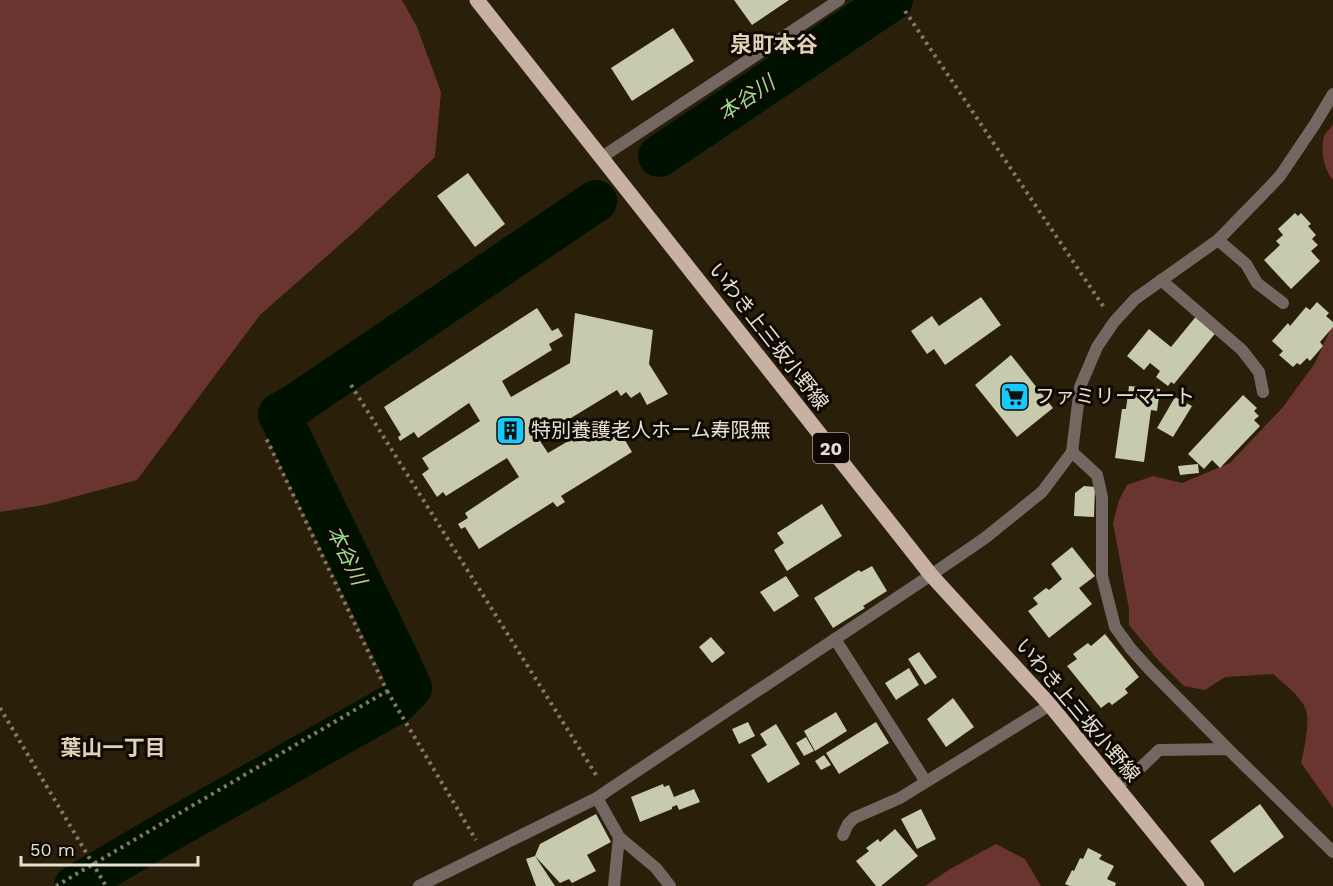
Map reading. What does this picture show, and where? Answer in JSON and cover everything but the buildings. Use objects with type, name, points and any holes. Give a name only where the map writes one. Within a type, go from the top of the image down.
[{"type":"main road","name":"いわき上三坂小野線","points":[[477,0],[931,575],[1050,705],[1197,886]]},
{"type":"street","points":[[602,157],[838,0]]},
{"type":"street","points":[[419,886],[602,794],[985,538],[1042,492],[1072,452],[1080,387],[1097,347],[1114,322],[1135,299],[1218,240],[1280,176],[1333,94]]},
{"type":"street","points":[[1218,240],[1246,264],[1257,283],[1283,303]]},
{"type":"street","points":[[1161,280],[1242,350],[1259,372],[1263,392]]},
{"type":"street","points":[[1072,452],[1098,475],[1102,497],[1102,576],[1115,627],[1150,670],[1333,852]]},
{"type":"street","points":[[835,639],[926,783]]},
{"type":"street","points":[[843,835],[854,818],[900,798],[1050,705]]},
{"type":"street","points":[[1116,786],[1134,774],[1159,750],[1228,749]]},
{"type":"street","points":[[602,794],[619,837],[614,886]]},
{"type":"street","points":[[619,837],[656,868],[670,886]]},
{"type":"path","points":[[905,11],[1114,322]]},
{"type":"path","points":[[351,385],[602,794]]},
{"type":"path","points":[[266,438],[387,691],[484,853]]},
{"type":"path","points":[[56,886],[94,867],[387,691]]},
{"type":"path","points":[[0,708],[105,884]]},
{"type":"shaded area","points":[[0,0],[402,0],[417,27],[441,92],[435,157],[260,315],[137,480],[44,505],[0,512]]},
{"type":"shaded area","points":[[1333,125],[1333,180],[1325,165],[1322,148],[1325,136]]},
{"type":"shaded area","points":[[1333,324],[1333,808],[1301,763],[1307,715],[1300,700],[1287,686],[1273,674],[1225,677],[1205,690],[1184,686],[1158,660],[1129,625],[1129,609],[1113,523],[1119,500],[1127,485],[1153,476],[1182,483],[1230,463],[1283,407],[1315,363]]},
{"type":"shaded area","points":[[996,844],[1025,859],[1041,886],[925,886],[950,869]]},
{"type":"waterway","name":"本谷川","points":[[659,156],[892,0]]},
{"type":"waterway","name":"本谷川","points":[[75,886],[396,703],[411,688],[279,414],[596,201]]},
{"type":"place","name":"ファミリーマート","points":[[1014,396]]},
{"type":"place","name":"特別養護老人ホーム寿限無","points":[[510,430]]},
{"type":"district","name":"泉町本谷","points":[[774,44]]},
{"type":"district","name":"葉山一丁目","points":[[113,747]]}]
